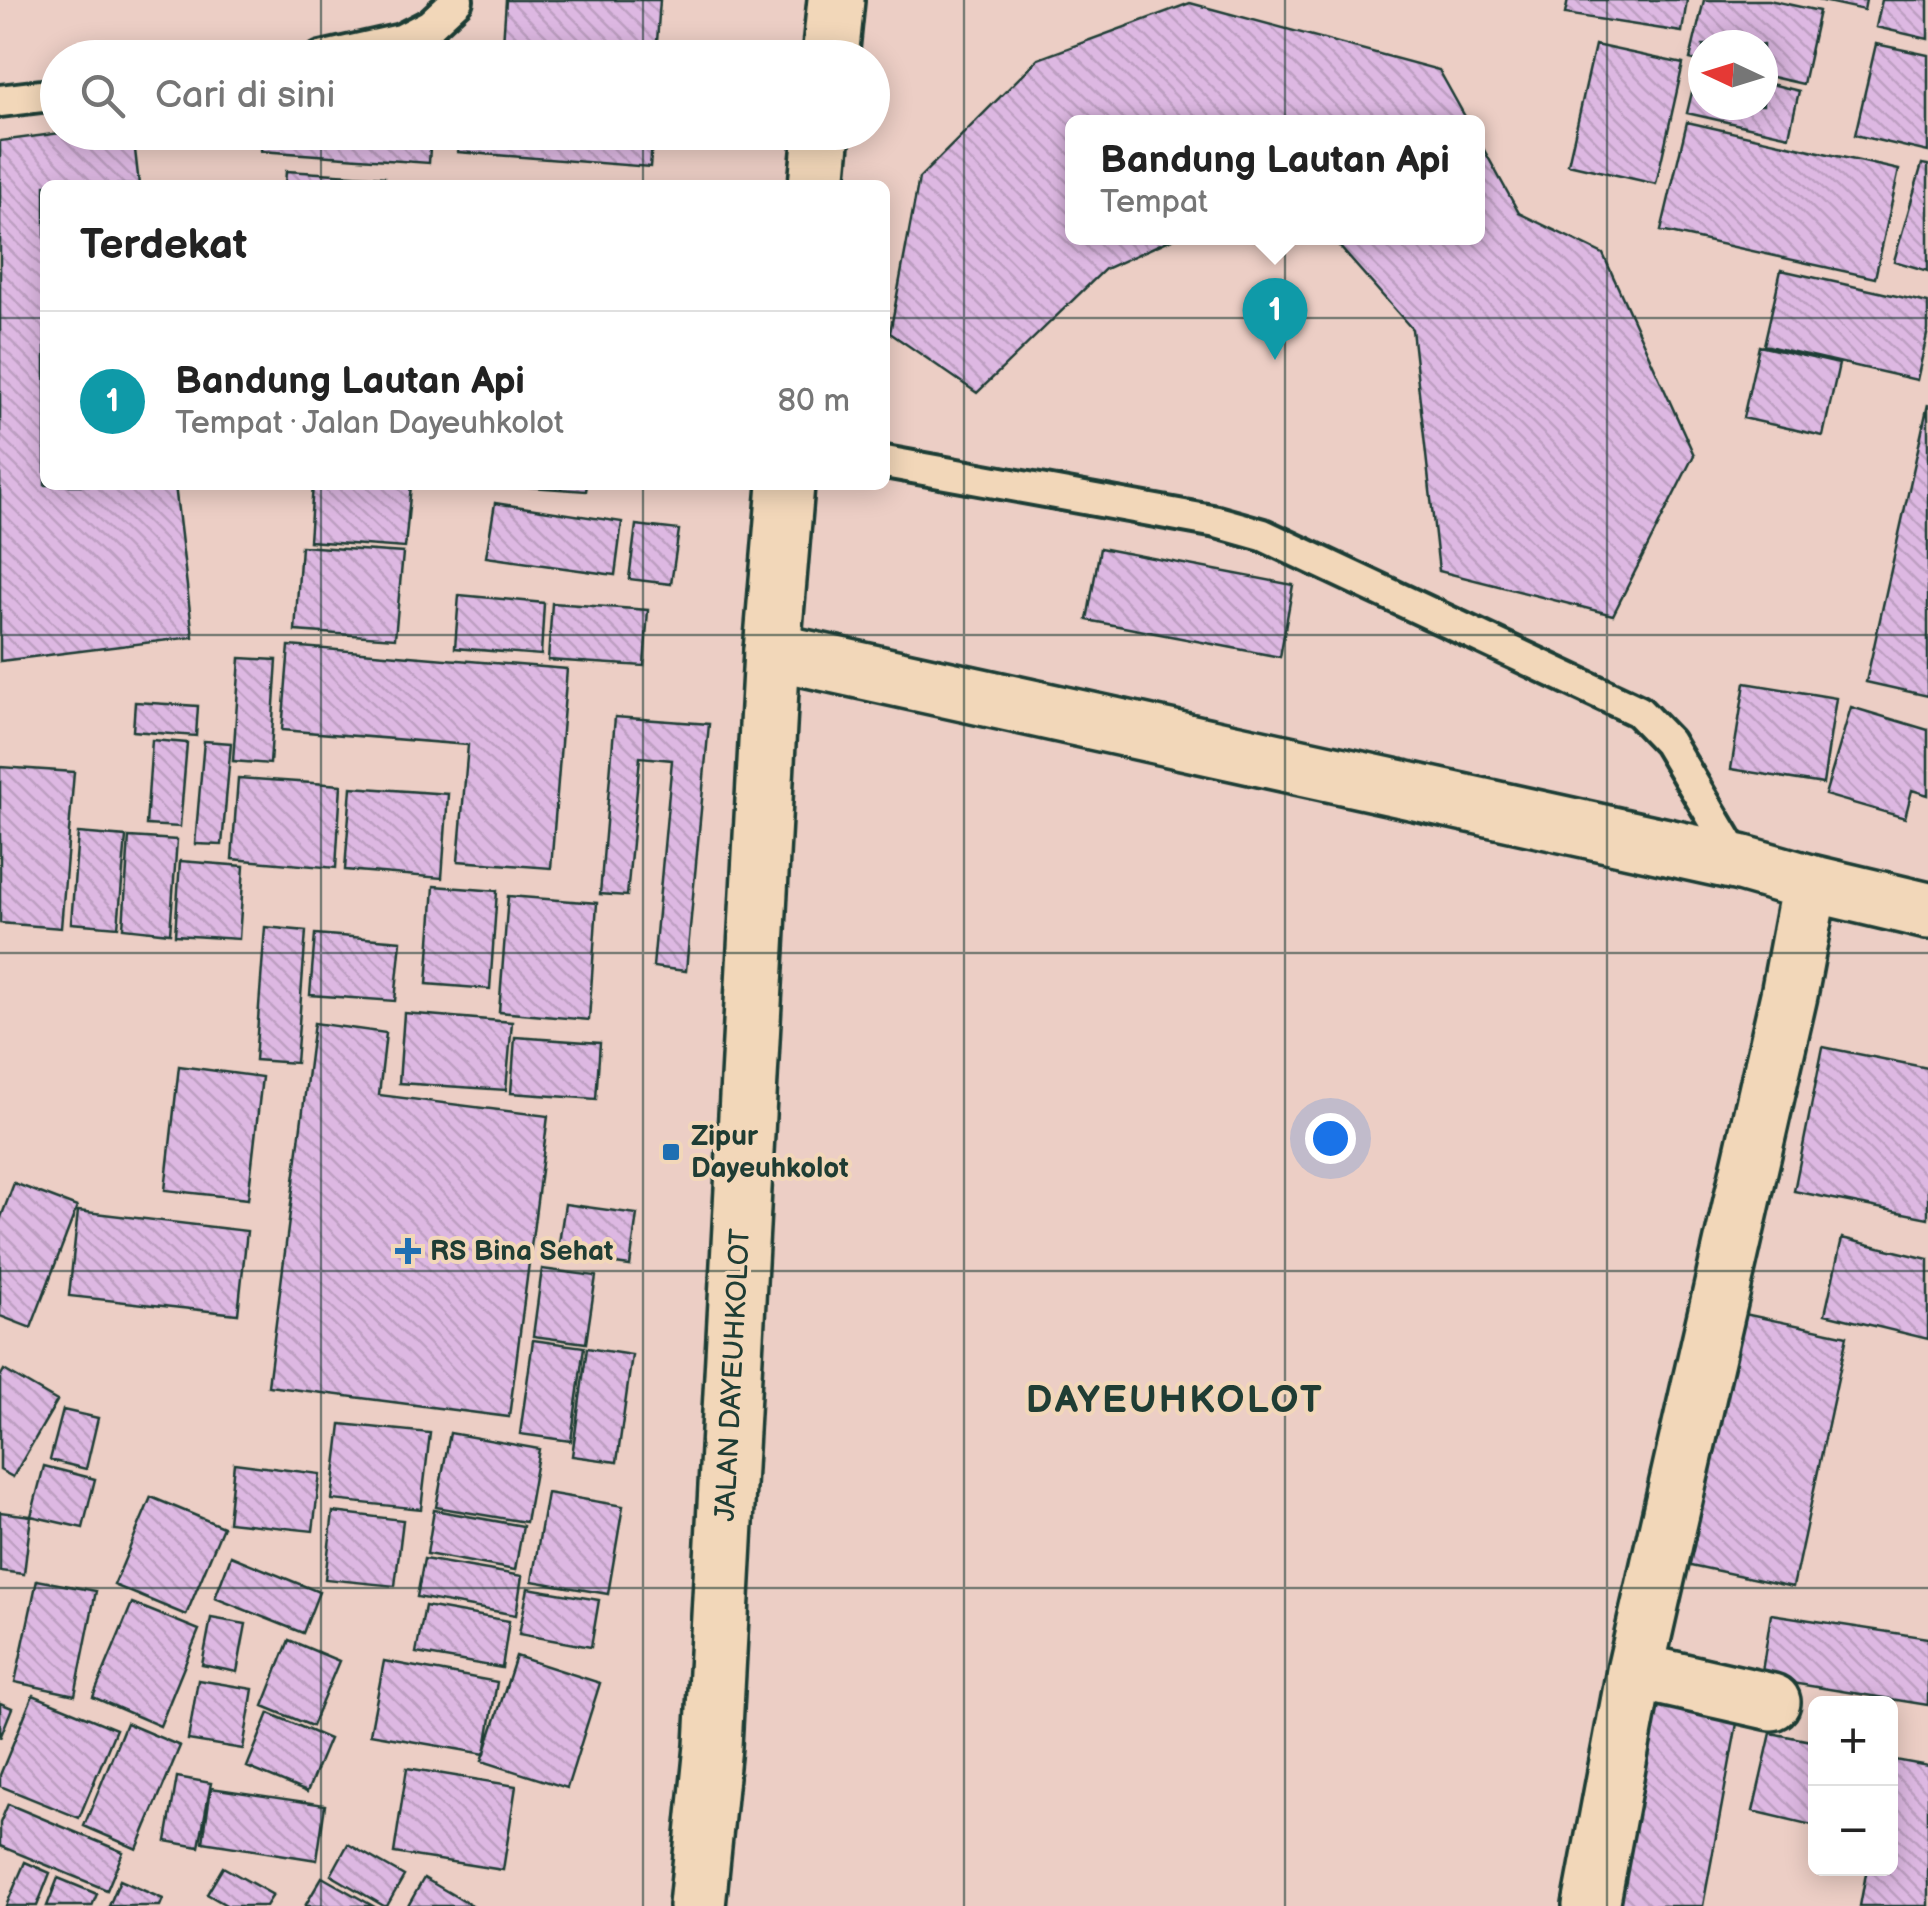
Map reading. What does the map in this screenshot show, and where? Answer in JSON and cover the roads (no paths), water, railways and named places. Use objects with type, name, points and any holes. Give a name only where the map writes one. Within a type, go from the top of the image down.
[{"type":"street","points":[[832,40],[836,0]]},
{"type":"street","points":[[817,180],[820,150]]},
{"type":"street","name":"JALAN DAYEUHKOLOT","points":[[703,1905],[772,651],[786,490]]},
{"type":"street","points":[[772,651],[1740,863],[1928,911]]},
{"type":"street","points":[[1591,1906],[1635,1670],[1790,996],[1810,883]]},
{"type":"street","points":[[1635,1670],[1772,1702]]},
{"type":"lane","points":[[401,40],[430,26],[457,0]]},
{"type":"lane","points":[[0,101],[40,96]]},
{"type":"lane","points":[[890,463],[1217,522],[1263,535],[1620,702],[1638,711],[1668,742],[1740,863]]},
{"type":"place","name":"Bandung Lautan Api","points":[[1275,360]]},
{"type":"place","name":"Zipur Dayeuhkolot","points":[[671,1152]]},
{"type":"place","name":"RS Bina Sehat","points":[[408,1251]]},
{"type":"district","name":"DAYEUHKOLOT","points":[[1175,1400]]}]
